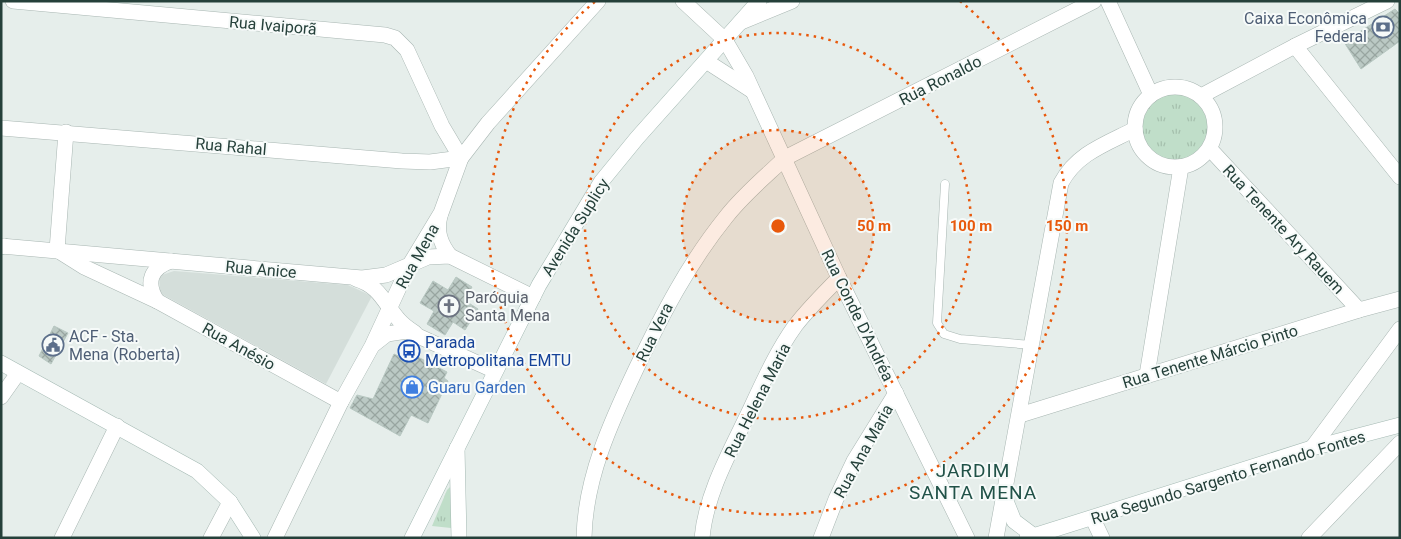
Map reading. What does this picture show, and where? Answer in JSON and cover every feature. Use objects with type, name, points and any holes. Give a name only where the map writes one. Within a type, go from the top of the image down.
[{"type":"street","name":"Rua Ivaiporã","points":[[13,1],[385,35],[395,38],[407,50],[442,126],[461,158]]},
{"type":"street","name":"Rua Mena","points":[[275,538],[341,402],[372,346],[409,266],[441,213],[461,158],[488,123],[598,1]]},
{"type":"street","name":"Rua Conde D'Andréa","points":[[683,1],[725,40],[752,91],[785,158],[839,278],[967,538]]},
{"type":"street","name":"Avenida Suplicy","points":[[412,538],[533,297],[568,234],[601,182],[637,138],[759,1]]},
{"type":"street","points":[[741,22],[792,1]]},
{"type":"street","name":"Rua Ronaldo","points":[[785,158],[1094,1]]},
{"type":"street","points":[[1108,1],[1151,95]]},
{"type":"street","points":[[1201,96],[1295,46],[1386,1]]},
{"type":"street","points":[[1295,46],[1400,177]]},
{"type":"street","points":[[706,61],[752,91]]},
{"type":"street","points":[[1176,87],[1190,90],[1201,96],[1211,107],[1216,121],[1215,136],[1210,149],[1197,161],[1181,167],[1165,166],[1150,158],[1139,145],[1135,129],[1139,110],[1151,95],[1163,89],[1176,87]]},
{"type":"street","name":"Rua Rahal","points":[[1,128],[402,161],[430,162],[461,158]]},
{"type":"street","points":[[996,538],[1062,183],[1069,169],[1081,157],[1135,129]]},
{"type":"street","points":[[58,250],[66,132]]},
{"type":"street","name":"Rua Tenente Ary Rauem","points":[[1210,149],[1359,310]]},
{"type":"street","name":"Rua Vera","points":[[584,538],[584,521],[592,478],[605,440],[673,294],[691,264],[726,216],[785,158]]},
{"type":"street","points":[[1147,376],[1181,167]]},
{"type":"street","points":[[441,213],[438,222],[440,240],[450,256],[533,297]]},
{"type":"street","name":"Rua Anice","points":[[2,247],[58,250],[350,277],[386,275],[428,257],[450,256]]},
{"type":"street","name":"Rua Anésio","points":[[58,250],[84,267],[157,301],[341,402]]},
{"type":"street","points":[[157,301],[151,289],[152,275],[161,265],[173,261]]},
{"type":"street","name":"Rua Anice","points":[[350,277],[373,287],[402,323],[417,334]]},
{"type":"street","name":"Rua Helena Maria","points":[[702,538],[708,506],[722,471],[768,373],[794,328],[811,306],[839,278]]},
{"type":"street","name":"Rua Tenente Márcio Pinto","points":[[1020,415],[1359,310],[1400,300]]},
{"type":"street","points":[[1312,448],[1400,329]]},
{"type":"street","points":[[372,346],[387,334],[407,331],[495,371]]},
{"type":"street","points":[[1,363],[197,471],[230,502],[253,538]]},
{"type":"street","points":[[1,397],[18,373]]},
{"type":"street","name":"Rua Ana Maria","points":[[821,538],[836,499],[854,462],[896,393]]},
{"type":"street","points":[[62,538],[118,426]]},
{"type":"street","points":[[1309,538],[1395,448],[1393,435],[1395,426]]},
{"type":"street","name":"Rua Segundo Sargento Fernando Fontes","points":[[1031,537],[1093,519],[1312,448],[1395,426]]},
{"type":"street","points":[[457,448],[460,538]]},
{"type":"street","points":[[1004,496],[1014,521],[1031,537]]},
{"type":"street","points":[[210,538],[230,502]]},
{"type":"street","points":[[1093,519],[1102,538]]},
{"type":"lane","points":[[944,184],[937,323],[944,334],[960,339],[1032,345]]},
{"type":"shaded area","points":[[174,271],[348,285],[372,296],[326,384],[160,293],[159,276]]},
{"type":"green space","points":[[1169,90],[1183,90],[1197,96],[1207,106],[1213,120],[1213,134],[1207,148],[1197,158],[1183,164],[1169,164],[1155,158],[1145,148],[1139,134],[1139,120],[1145,106],[1155,96]]},
{"type":"green space","points":[[450,487],[453,491],[451,528],[432,526],[447,490]]},
{"type":"building","name":"Caixa Econômica Federal","points":[[1395,9],[1400,14],[1400,41],[1361,69],[1344,42]]},
{"type":"building","name":"Paróquia Santa Mena","points":[[456,277],[472,287],[464,300],[478,309],[465,330],[453,322],[445,335],[427,324],[434,311],[420,303],[433,281],[448,290]]},
{"type":"building","name":"ACF - Sta. Mena (Roberta)","points":[[54,326],[68,333],[51,364],[39,356]]},
{"type":"building","name":"Guaru Garden","points":[[394,354],[409,361],[412,354],[447,372],[444,378],[448,381],[428,423],[411,415],[400,436],[350,408],[357,395],[373,399]]},
{"type":"place","name":"Caixa Econômica Federal","points":[[1383,27]]},
{"type":"place","name":"Paróquia Santa Mena","points":[[449,306]]},
{"type":"place","name":"ACF - Sta. Mena (Roberta)","points":[[53,345]]},
{"type":"place","name":"Parada Metropolitana EMTU","points":[[409,351]]},
{"type":"place","name":"Guaru Garden","points":[[412,387]]},
{"type":"district","name":"JARDIM SANTA MENA","points":[[973,481]]}]
